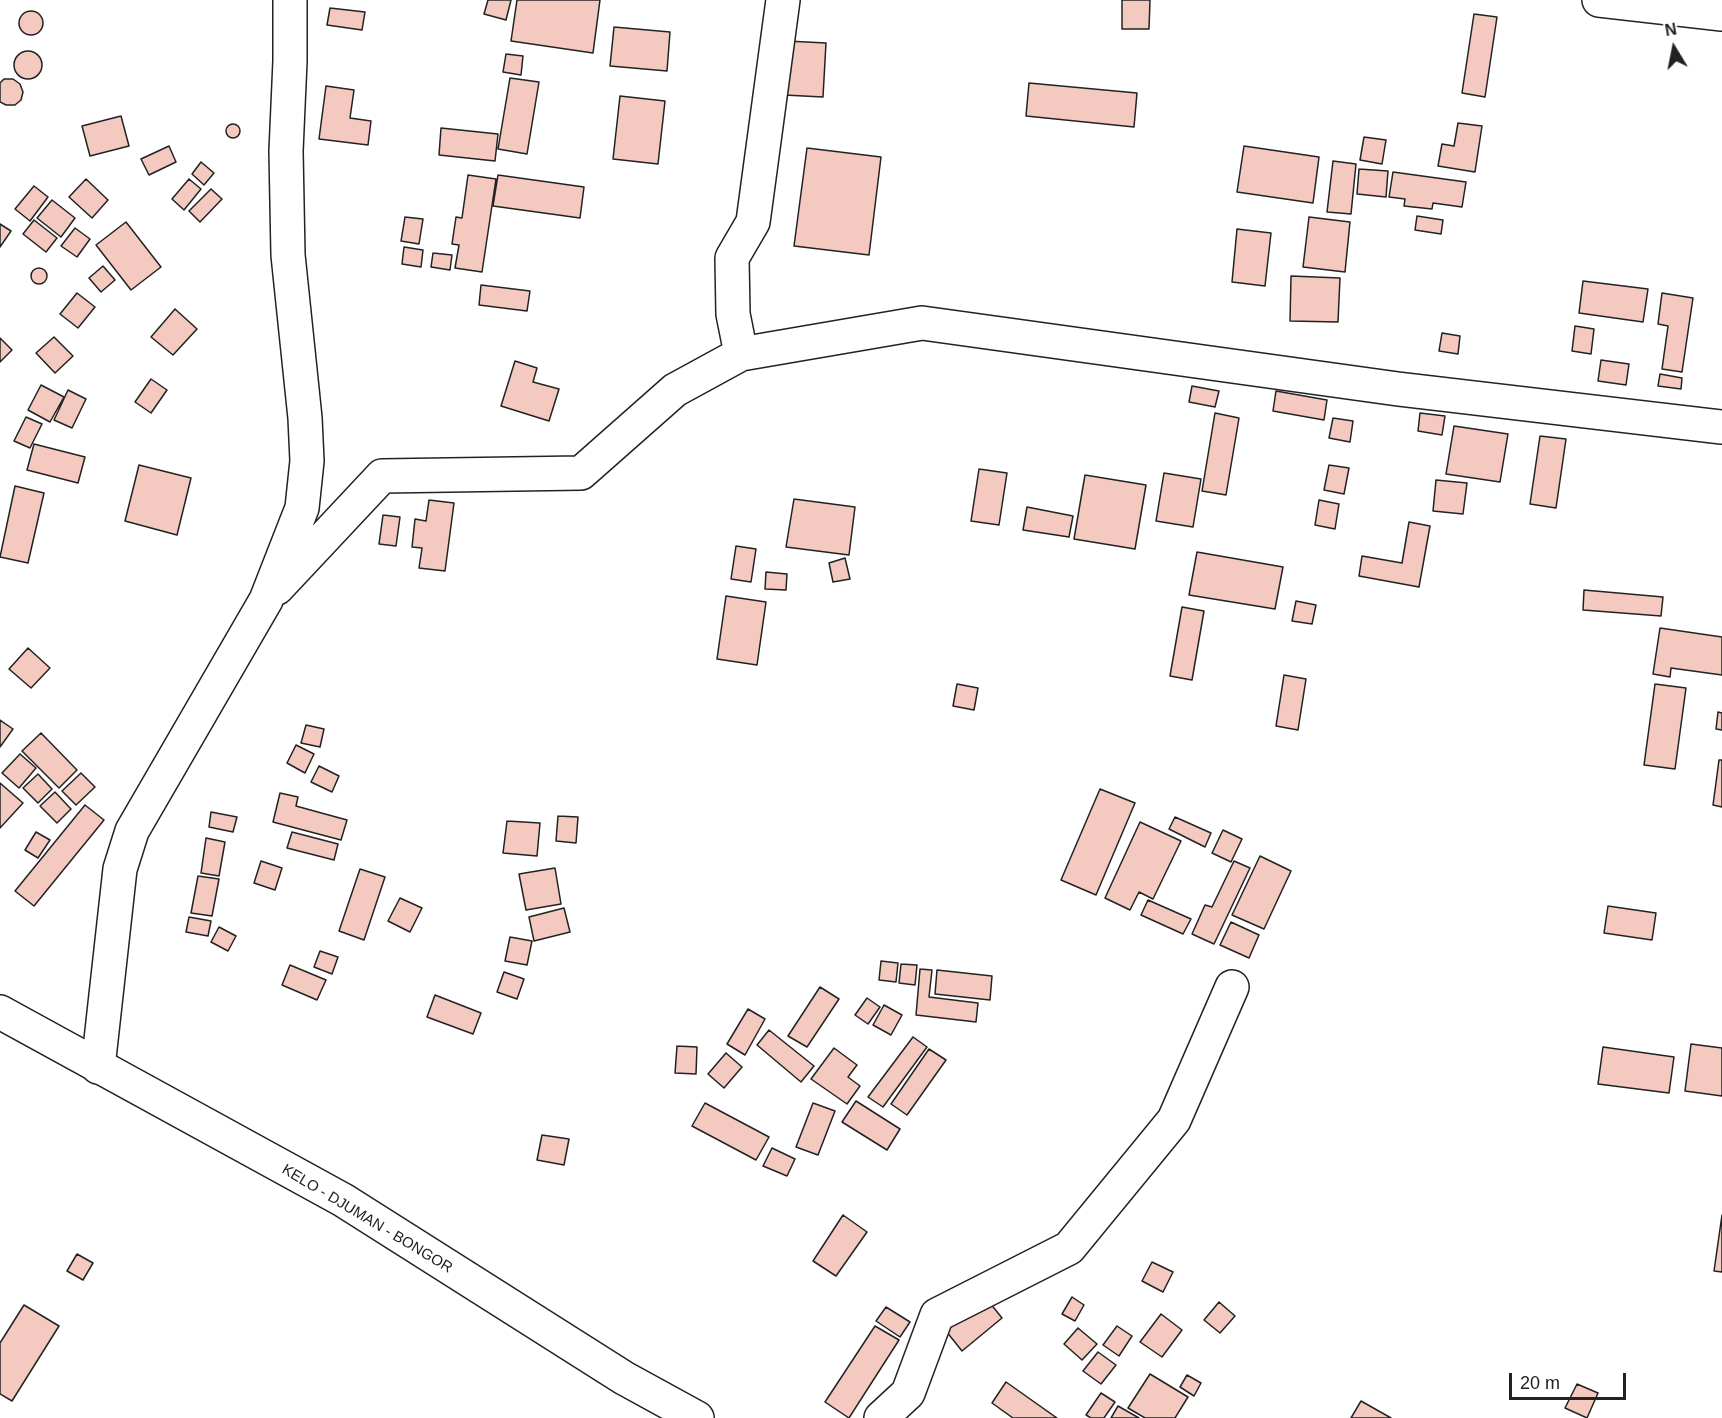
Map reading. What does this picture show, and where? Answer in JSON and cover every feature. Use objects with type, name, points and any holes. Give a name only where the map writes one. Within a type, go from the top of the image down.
[{"type":"main road","points":[[98,1066],[120,869],[132,831],[266,600],[302,508],[307,461],[305,418],[288,255],[286,151],[290,0]]},
{"type":"main road","points":[[741,354],[733,314],[732,258],[753,222],[783,0]]},
{"type":"main road","points":[[1599,0],[1722,14]]},
{"type":"main road","points":[[266,600],[382,476],[581,473],[675,390],[741,354],[922,323],[1398,389],[1722,427]]},
{"type":"main road","points":[[882,1418],[908,1393],[938,1315],[1069,1248],[1174,1120],[1232,987]]},
{"type":"main road","name":"KELO - DJUMAN - BONGOR","points":[[0,1012],[343,1200],[624,1378],[697,1418]]},
{"type":"building","points":[[488,0],[511,0],[506,20],[484,14]]},
{"type":"building","points":[[517,0],[600,0],[593,53],[511,41]]},
{"type":"building","points":[[1122,0],[1150,0],[1149,29],[1122,29]]},
{"type":"building","points":[[330,8],[365,12],[362,30],[327,25]]},
{"type":"building","points":[[31,11],[40,14],[43,23],[40,32],[31,35],[22,32],[19,23],[22,14]]},
{"type":"building","points":[[1474,14],[1497,17],[1485,97],[1462,93]]},
{"type":"building","points":[[614,27],[670,32],[667,71],[610,66]]},
{"type":"building","points":[[787,41],[826,43],[823,97],[784,95]]},
{"type":"building","points":[[28,51],[38,55],[42,65],[38,75],[28,79],[18,75],[14,65],[18,55]]},
{"type":"building","points":[[506,54],[523,56],[521,75],[503,72]]},
{"type":"building","points":[[510,78],[539,82],[527,154],[498,149]]},
{"type":"building","points":[[4,79],[13,79],[20,84],[23,92],[21,100],[15,105],[0,102],[0,83]]},
{"type":"building","points":[[1029,83],[1137,93],[1134,127],[1026,116]]},
{"type":"building","points":[[326,86],[354,90],[350,118],[371,121],[368,145],[319,139]]},
{"type":"building","points":[[620,96],[665,101],[658,164],[613,159]]},
{"type":"building","points":[[121,116],[129,146],[90,156],[82,126]]},
{"type":"building","points":[[1458,123],[1482,126],[1475,172],[1438,166],[1442,144],[1454,146]]},
{"type":"building","points":[[233,124],[238,126],[240,131],[238,136],[233,138],[228,136],[226,131],[228,126]]},
{"type":"building","points":[[441,128],[498,134],[495,161],[439,155]]},
{"type":"building","points":[[1364,137],[1386,140],[1382,164],[1360,160]]},
{"type":"building","points":[[169,146],[176,162],[149,175],[141,159]]},
{"type":"building","points":[[1244,146],[1319,157],[1313,203],[1237,192]]},
{"type":"building","points":[[807,148],[881,157],[869,255],[794,246]]},
{"type":"building","points":[[1333,161],[1356,164],[1351,214],[1327,212]]},
{"type":"building","points":[[201,162],[214,173],[204,185],[192,174]]},
{"type":"building","points":[[1359,169],[1388,171],[1386,197],[1357,194]]},
{"type":"building","points":[[1393,172],[1466,182],[1462,207],[1433,203],[1432,209],[1404,206],[1405,199],[1389,197]]},
{"type":"building","points":[[468,175],[496,179],[482,272],[455,268],[459,245],[452,244],[456,217],[462,218]]},
{"type":"building","points":[[498,175],[584,187],[580,218],[493,206]]},
{"type":"building","points":[[86,179],[108,200],[92,218],[69,197]]},
{"type":"building","points":[[189,179],[201,189],[184,210],[172,199]]},
{"type":"building","points":[[34,186],[48,197],[30,221],[15,209]]},
{"type":"building","points":[[211,189],[222,199],[200,222],[189,211]]},
{"type":"building","points":[[52,200],[75,218],[61,237],[37,218]]},
{"type":"building","points":[[1417,216],[1443,220],[1441,234],[1415,230]]},
{"type":"building","points":[[405,217],[423,219],[419,244],[401,241]]},
{"type":"building","points":[[1309,217],[1350,222],[1345,272],[1303,267]]},
{"type":"building","points":[[34,220],[57,238],[46,252],[23,234]]},
{"type":"building","points":[[126,222],[161,267],[131,290],[96,245]]},
{"type":"building","points":[[0,224],[11,231],[0,247]]},
{"type":"building","points":[[75,228],[90,239],[77,257],[61,246]]},
{"type":"building","points":[[1237,229],[1271,233],[1265,286],[1232,282]]},
{"type":"building","points":[[404,247],[423,250],[421,267],[402,264]]},
{"type":"building","points":[[433,253],[452,255],[450,270],[431,267]]},
{"type":"building","points":[[103,266],[115,280],[101,292],[89,278]]},
{"type":"building","points":[[39,268],[47,276],[39,284],[31,276]]},
{"type":"building","points":[[1291,276],[1340,278],[1338,322],[1290,321]]},
{"type":"building","points":[[1583,281],[1648,289],[1643,322],[1579,313]]},
{"type":"building","points":[[481,285],[530,291],[527,311],[479,305]]},
{"type":"building","points":[[77,293],[95,307],[78,328],[60,314]]},
{"type":"building","points":[[1662,293],[1693,298],[1682,372],[1662,369],[1668,326],[1658,324]]},
{"type":"building","points":[[175,309],[197,329],[173,355],[151,337]]},
{"type":"building","points":[[1575,326],[1594,329],[1591,354],[1572,351]]},
{"type":"building","points":[[1442,333],[1460,336],[1458,354],[1439,351]]},
{"type":"building","points":[[54,337],[73,356],[55,373],[36,353]]},
{"type":"building","points":[[0,338],[12,350],[0,362]]},
{"type":"building","points":[[1601,360],[1629,364],[1626,385],[1598,381]]},
{"type":"building","points":[[515,361],[537,368],[533,382],[559,389],[549,421],[501,406]]},
{"type":"building","points":[[1660,374],[1682,378],[1681,389],[1658,386]]},
{"type":"building","points":[[151,379],[167,390],[151,413],[135,402]]},
{"type":"building","points":[[41,385],[64,397],[50,422],[28,410]]},
{"type":"building","points":[[1192,386],[1219,391],[1215,407],[1189,402]]},
{"type":"building","points":[[68,390],[86,399],[72,428],[54,420]]},
{"type":"building","points":[[1276,391],[1327,400],[1324,420],[1273,411]]},
{"type":"building","points":[[1215,413],[1239,418],[1226,495],[1202,491]]},
{"type":"building","points":[[1420,413],[1445,416],[1442,435],[1418,431]]},
{"type":"building","points":[[26,417],[42,424],[30,448],[14,441]]},
{"type":"building","points":[[1333,418],[1353,421],[1350,442],[1329,438]]},
{"type":"building","points":[[1454,426],[1508,434],[1500,482],[1446,474]]},
{"type":"building","points":[[1540,436],[1566,439],[1556,508],[1530,504]]},
{"type":"building","points":[[34,444],[85,457],[78,483],[27,470]]},
{"type":"building","points":[[139,465],[191,478],[177,535],[125,521]]},
{"type":"building","points":[[1329,465],[1349,468],[1344,494],[1324,490]]},
{"type":"building","points":[[979,469],[1007,473],[999,525],[971,521]]},
{"type":"building","points":[[1164,473],[1201,479],[1193,527],[1156,521]]},
{"type":"building","points":[[1085,475],[1146,485],[1135,549],[1074,539]]},
{"type":"building","points":[[1436,480],[1467,483],[1463,514],[1433,511]]},
{"type":"building","points":[[15,486],[44,493],[28,563],[0,557]]},
{"type":"building","points":[[794,499],[855,507],[849,555],[786,547]]},
{"type":"building","points":[[429,500],[454,503],[445,571],[419,568],[422,548],[412,547],[415,519],[426,521]]},
{"type":"building","points":[[1319,500],[1339,504],[1335,529],[1315,525]]},
{"type":"building","points":[[1027,507],[1073,516],[1069,537],[1023,530]]},
{"type":"building","points":[[383,515],[400,517],[396,546],[379,544]]},
{"type":"building","points":[[1409,522],[1430,526],[1419,587],[1359,576],[1362,556],[1402,563]]},
{"type":"building","points":[[736,546],[756,549],[751,582],[731,579]]},
{"type":"building","points":[[1197,552],[1283,567],[1275,609],[1189,595]]},
{"type":"building","points":[[845,558],[850,579],[833,582],[829,563]]},
{"type":"building","points":[[766,572],[787,574],[786,590],[765,589]]},
{"type":"building","points":[[1584,590],[1663,597],[1661,616],[1583,610]]},
{"type":"building","points":[[726,596],[766,602],[757,665],[717,659]]},
{"type":"building","points":[[1296,601],[1316,605],[1312,624],[1292,621]]},
{"type":"building","points":[[1182,607],[1204,611],[1192,680],[1170,676]]},
{"type":"building","points":[[1660,628],[1722,637],[1722,675],[1671,668],[1670,677],[1653,674]]},
{"type":"building","points":[[28,648],[50,668],[31,688],[9,669]]},
{"type":"building","points":[[1284,675],[1306,679],[1298,730],[1276,726]]},
{"type":"building","points":[[957,684],[978,688],[974,710],[953,706]]},
{"type":"building","points":[[1655,684],[1686,688],[1675,769],[1644,765]]},
{"type":"building","points":[[1718,712],[1722,713],[1722,730],[1716,729]]},
{"type":"building","points":[[0,720],[13,729],[0,747]]},
{"type":"building","points":[[306,725],[324,729],[320,747],[301,743]]},
{"type":"building","points":[[41,733],[77,770],[59,788],[22,751]]},
{"type":"building","points":[[296,745],[314,754],[305,773],[287,763]]},
{"type":"building","points":[[20,754],[36,768],[19,788],[2,773]]},
{"type":"building","points":[[1719,760],[1722,760],[1722,807],[1713,805]]},
{"type":"building","points":[[319,766],[339,776],[332,792],[311,782]]},
{"type":"building","points":[[81,773],[95,787],[76,805],[62,791]]},
{"type":"building","points":[[38,774],[52,789],[38,803],[23,788]]},
{"type":"building","points":[[0,783],[23,803],[0,828]]},
{"type":"building","points":[[1100,789],[1135,803],[1096,895],[1061,880]]},
{"type":"building","points":[[55,792],[71,809],[57,823],[40,806]]},
{"type":"building","points":[[280,793],[298,797],[296,806],[347,820],[341,840],[273,822]]},
{"type":"building","points":[[85,805],[104,820],[34,906],[15,891]]},
{"type":"building","points":[[211,812],[237,817],[233,832],[209,827]]},
{"type":"building","points":[[558,816],[578,817],[576,843],[556,841]]},
{"type":"building","points":[[1175,817],[1211,833],[1205,847],[1169,829]]},
{"type":"building","points":[[507,821],[540,823],[537,856],[503,853]]},
{"type":"building","points":[[1140,822],[1181,841],[1153,899],[1139,892],[1130,910],[1105,898]]},
{"type":"building","points":[[1223,830],[1242,839],[1231,862],[1212,853]]},
{"type":"building","points":[[36,832],[50,840],[38,858],[25,850]]},
{"type":"building","points":[[292,832],[338,844],[334,860],[287,848]]},
{"type":"building","points":[[206,838],[225,842],[219,876],[201,873]]},
{"type":"building","points":[[1260,856],[1291,871],[1264,929],[1232,915]]},
{"type":"building","points":[[261,861],[282,868],[275,890],[254,883]]},
{"type":"building","points":[[1234,861],[1250,868],[1214,944],[1192,934],[1205,905],[1212,907]]},
{"type":"building","points":[[555,868],[561,904],[526,910],[519,874]]},
{"type":"building","points":[[360,869],[385,877],[364,940],[339,931]]},
{"type":"building","points":[[198,876],[219,879],[212,916],[191,913]]},
{"type":"building","points":[[400,898],[422,908],[410,932],[388,921]]},
{"type":"building","points":[[1148,900],[1191,919],[1183,934],[1141,915]]},
{"type":"building","points":[[1608,906],[1656,913],[1652,940],[1604,933]]},
{"type":"building","points":[[564,908],[570,932],[534,941],[529,917]]},
{"type":"building","points":[[189,917],[211,921],[208,936],[186,932]]},
{"type":"building","points":[[1231,922],[1259,935],[1249,958],[1220,945]]},
{"type":"building","points":[[219,927],[236,936],[228,951],[211,942]]},
{"type":"building","points":[[510,937],[532,941],[527,965],[505,961]]},
{"type":"building","points":[[320,951],[338,957],[332,974],[314,967]]},
{"type":"building","points":[[881,961],[898,963],[896,982],[879,980]]},
{"type":"building","points":[[901,964],[917,965],[915,985],[899,983]]},
{"type":"building","points":[[290,965],[326,980],[317,1000],[282,985]]},
{"type":"building","points":[[920,969],[932,970],[929,997],[978,1003],[976,1022],[916,1015]]},
{"type":"building","points":[[937,970],[992,976],[990,1000],[935,994]]},
{"type":"building","points":[[504,972],[524,979],[517,999],[497,992]]},
{"type":"building","points":[[820,987],[839,999],[807,1047],[788,1036]]},
{"type":"building","points":[[435,995],[481,1013],[473,1034],[427,1017]]},
{"type":"building","points":[[867,998],[880,1007],[868,1024],[855,1015]]},
{"type":"building","points":[[884,1005],[902,1015],[891,1035],[873,1025]]},
{"type":"building","points":[[748,1009],[765,1019],[745,1055],[727,1044]]},
{"type":"building","points":[[769,1030],[814,1066],[801,1082],[757,1045]]},
{"type":"building","points":[[913,1037],[927,1047],[883,1107],[868,1097]]},
{"type":"building","points":[[1691,1044],[1722,1048],[1722,1096],[1685,1091]]},
{"type":"building","points":[[677,1046],[697,1047],[696,1074],[675,1073]]},
{"type":"building","points":[[1603,1047],[1674,1057],[1669,1093],[1598,1084]]},
{"type":"building","points":[[834,1048],[857,1065],[848,1077],[860,1086],[847,1104],[811,1079]]},
{"type":"building","points":[[929,1049],[946,1060],[907,1115],[891,1104]]},
{"type":"building","points":[[726,1053],[742,1067],[724,1088],[708,1074]]},
{"type":"building","points":[[856,1101],[900,1129],[887,1150],[842,1122]]},
{"type":"building","points":[[705,1103],[769,1137],[756,1160],[692,1126]]},
{"type":"building","points":[[813,1103],[835,1111],[818,1155],[796,1147]]},
{"type":"building","points":[[542,1135],[569,1139],[564,1165],[537,1160]]},
{"type":"building","points":[[772,1148],[795,1159],[787,1176],[763,1166]]},
{"type":"building","points":[[843,1215],[867,1232],[836,1276],[813,1261]]},
{"type":"building","points":[[1722,1215],[1722,1272],[1714,1271]]},
{"type":"building","points":[[77,1254],[93,1263],[83,1280],[67,1271]]},
{"type":"building","points":[[1152,1262],[1173,1272],[1163,1292],[1142,1281]]},
{"type":"building","points":[[1072,1297],[1084,1305],[1075,1321],[1062,1314]]},
{"type":"building","points":[[986,1298],[1002,1318],[962,1351],[946,1331]]},
{"type":"building","points":[[1219,1302],[1235,1316],[1220,1333],[1204,1320]]},
{"type":"building","points":[[24,1305],[59,1326],[12,1401],[0,1394],[0,1343]]},
{"type":"building","points":[[886,1307],[910,1322],[900,1337],[876,1321]]},
{"type":"building","points":[[1161,1314],[1182,1330],[1162,1357],[1140,1342]]},
{"type":"building","points":[[875,1326],[899,1340],[849,1418],[825,1402]]},
{"type":"building","points":[[1117,1326],[1132,1336],[1119,1356],[1103,1345]]},
{"type":"building","points":[[1078,1328],[1097,1344],[1082,1360],[1064,1344]]},
{"type":"building","points":[[1098,1352],[1116,1365],[1101,1384],[1083,1371]]},
{"type":"building","points":[[1150,1374],[1188,1397],[1175,1418],[1145,1418],[1128,1408]]},
{"type":"building","points":[[1187,1375],[1201,1383],[1194,1396],[1180,1387]]},
{"type":"building","points":[[1006,1382],[1057,1418],[1013,1418],[992,1403]]},
{"type":"building","points":[[1577,1384],[1598,1393],[1587,1418],[1565,1408]]},
{"type":"building","points":[[1101,1393],[1115,1402],[1104,1418],[1091,1418],[1086,1415]]},
{"type":"building","points":[[1361,1401],[1391,1418],[1351,1418]]},
{"type":"building","points":[[1118,1406],[1139,1418],[1111,1418]]}]
